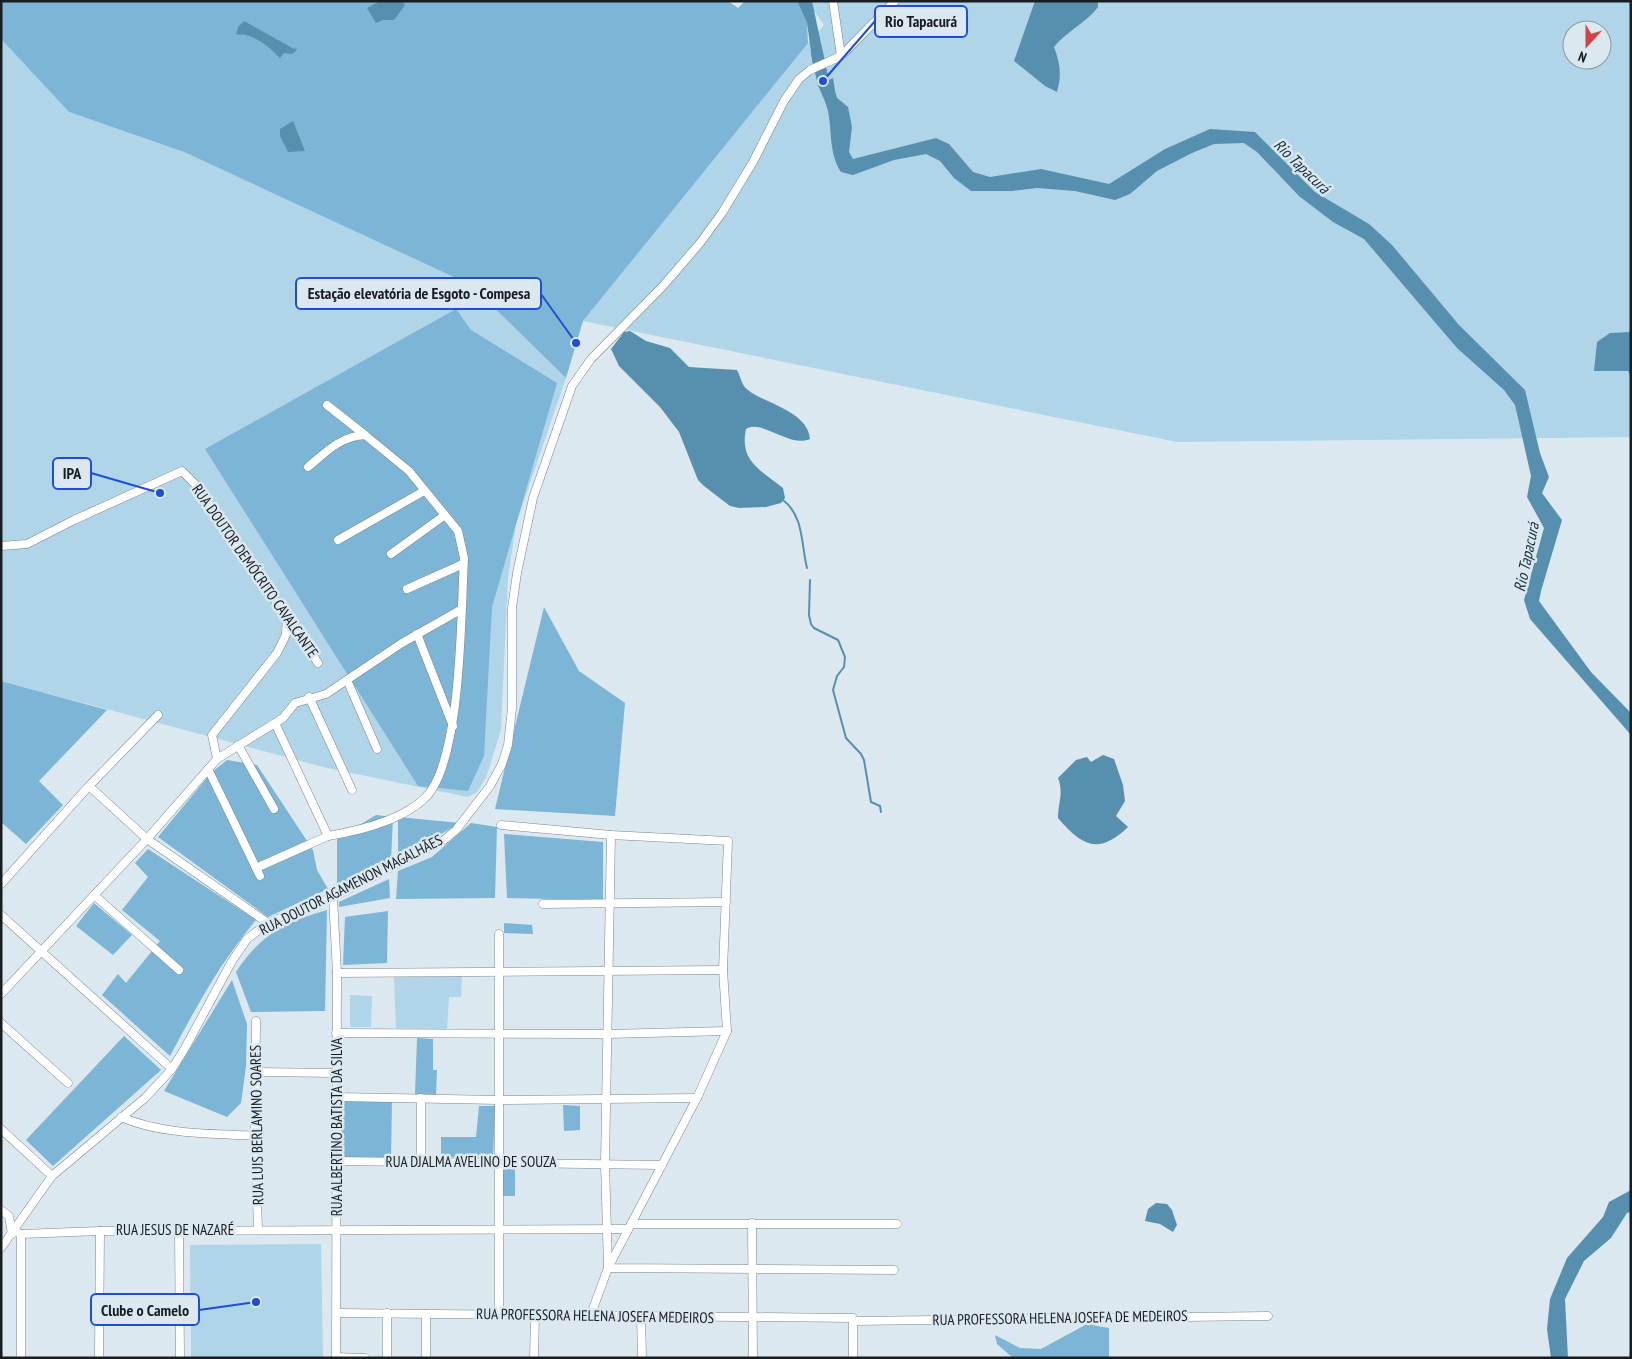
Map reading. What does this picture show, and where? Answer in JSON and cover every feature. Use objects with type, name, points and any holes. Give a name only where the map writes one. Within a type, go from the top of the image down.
[{"type":"street","points":[[833,1],[842,56]]},
{"type":"street","points":[[842,56],[895,1]]},
{"type":"street","name":"RUA DOUTOR AGAMENON MAGALHÃES","points":[[1,1248],[16,1233],[52,1176],[145,1098],[172,1068],[185,1048],[232,961],[247,939],[268,923],[333,897],[444,840],[456,830],[490,786],[502,764],[511,730],[512,608],[525,528],[533,498],[572,386],[591,359],[649,301],[700,243],[722,213],[753,162],[793,87],[805,74],[842,56]]},
{"type":"street","points":[[256,868],[328,836],[358,831],[410,809],[426,797],[439,776],[453,728],[462,608],[463,564],[458,531],[410,471],[327,405]]},
{"type":"street","points":[[308,468],[340,441],[354,436],[365,435]]},
{"type":"street","name":"RUA DOUTOR DEMÓCRITO CAVALCANTE","points":[[1,546],[27,544],[182,471],[199,488],[318,663]]},
{"type":"street","points":[[338,540],[424,490]]},
{"type":"street","points":[[391,554],[445,515]]},
{"type":"street","points":[[407,589],[463,564]]},
{"type":"street","points":[[1,994],[147,839],[217,759],[275,724],[283,718],[295,703],[326,694],[417,634],[462,608]]},
{"type":"street","points":[[217,759],[212,735],[277,653],[286,635],[287,616]]},
{"type":"street","points":[[417,634],[453,728]]},
{"type":"street","points":[[347,680],[377,748]]},
{"type":"street","points":[[309,698],[352,790]]},
{"type":"street","points":[[1,884],[89,786],[158,715]]},
{"type":"street","points":[[275,724],[328,836]]},
{"type":"street","points":[[238,745],[274,809]]},
{"type":"street","points":[[208,769],[260,876]]},
{"type":"street","points":[[89,786],[147,839],[268,923]]},
{"type":"street","points":[[501,825],[611,835],[728,841],[723,970],[727,1031],[697,1098],[608,1268],[590,1317]]},
{"type":"street","points":[[608,1268],[605,1163],[611,835]]},
{"type":"street","points":[[94,895],[180,970]]},
{"type":"street","name":"RUA ALBERTINO BATISTA DA SILVA","points":[[333,897],[337,973],[336,1357]]},
{"type":"street","points":[[543,904],[726,902]]},
{"type":"street","points":[[1,915],[172,1068]]},
{"type":"street","points":[[499,934],[499,1315]]},
{"type":"street","points":[[337,973],[723,970]]},
{"type":"street","name":"RUA LUIS BERLAMINO SOARES","points":[[256,1021],[255,1136],[258,1230]]},
{"type":"street","points":[[1,1023],[68,1083]]},
{"type":"street","points":[[336,1033],[607,1034],[727,1031]]},
{"type":"street","points":[[257,1072],[336,1074]]},
{"type":"street","points":[[337,1097],[499,1100],[697,1098]]},
{"type":"street","points":[[420,1098],[421,1162]]},
{"type":"street","points":[[121,1117],[152,1127],[174,1131],[255,1136]]},
{"type":"street","points":[[1,1129],[52,1176]]},
{"type":"street","name":"RUA DJALMA AVELINO DE SOUZA","points":[[337,1161],[662,1165]]},
{"type":"street","points":[[1,1210],[9,1216],[16,1233],[22,1358]]},
{"type":"street","points":[[752,1223],[754,1268],[753,1358]]},
{"type":"street","name":"RUA JESUS DE NAZARÉ","points":[[16,1233],[179,1230],[606,1229],[630,1226],[752,1223],[897,1224]]},
{"type":"street","points":[[179,1230],[180,1358]]},
{"type":"street","points":[[99,1358],[100,1231]]},
{"type":"street","points":[[608,1268],[894,1270]]},
{"type":"street","name":"RUA PROFESSORA HELENA JOSEFA MEDEIROS","points":[[337,1313],[853,1320]]},
{"type":"street","points":[[387,1314],[387,1358]]},
{"type":"street","points":[[426,1314],[426,1358]]},
{"type":"street","points":[[534,1358],[535,1316]]},
{"type":"street","points":[[641,1316],[642,1358]]},
{"type":"street","name":"RUA PROFESSORA HELENA JOSEFA DE MEDEIROS","points":[[853,1320],[1268,1316]]},
{"type":"street","points":[[853,1320],[853,1358]]},
{"type":"street","points":[[336,1357],[365,1358]]},
{"type":"shaded area","points":[[1,1],[728,1],[738,8],[745,1],[797,1],[807,23],[808,43],[583,321],[566,378],[471,285],[184,152],[69,112],[1,39]]},
{"type":"shaded area","points":[[380,1],[402,1],[405,5],[394,20],[383,20],[376,23],[367,8]]},
{"type":"shaded area","points":[[797,1],[812,1],[825,62],[813,66],[807,23]]},
{"type":"shaded area","points":[[807,1],[1631,1],[1631,437],[1177,442],[583,321],[796,56],[824,25]]},
{"type":"shaded area","points":[[1035,1],[1098,1],[1098,7],[1093,13],[1054,47],[1060,69],[1057,92],[1045,86],[1014,61]]},
{"type":"shaded area","points":[[244,21],[294,49],[297,48],[296,51],[292,54],[284,53],[280,58],[266,45],[254,38],[236,35],[238,27]]},
{"type":"shaded area","points":[[1,39],[69,112],[184,152],[471,285],[566,378],[516,524],[508,577],[501,730],[486,778],[477,792],[468,797],[327,768],[1,681]]},
{"type":"shaded area","points":[[833,78],[836,97],[848,107],[852,127],[849,152],[853,159],[936,138],[949,144],[973,172],[990,177],[1041,169],[1109,184],[1165,149],[1210,129],[1255,132],[1315,192],[1369,224],[1392,245],[1459,325],[1525,390],[1540,453],[1549,477],[1542,493],[1562,520],[1539,601],[1591,672],[1631,713],[1631,735],[1530,619],[1524,600],[1544,528],[1527,497],[1531,476],[1515,405],[1504,390],[1457,348],[1364,239],[1333,222],[1299,196],[1257,152],[1244,143],[1214,144],[1192,153],[1157,171],[1130,194],[1115,200],[1075,191],[1037,188],[1012,191],[971,191],[954,178],[940,161],[926,154],[894,160],[853,175],[841,172],[834,158],[827,108],[818,85]]},
{"type":"shaded area","points":[[293,121],[305,151],[288,152],[280,136],[280,129]]},
{"type":"shaded area","points":[[456,309],[471,330],[557,383],[492,607],[484,756],[468,791],[418,786],[205,449]]},
{"type":"shaded area","points":[[630,331],[646,341],[670,348],[689,367],[737,370],[742,383],[748,390],[802,421],[810,439],[802,441],[760,428],[746,429],[746,450],[749,457],[760,470],[783,488],[785,498],[781,503],[766,507],[739,508],[730,506],[698,480],[679,432],[660,407],[619,366],[611,349],[624,332]]},
{"type":"shaded area","points":[[1631,332],[1631,377],[1628,371],[1594,371],[1597,342],[1610,333]]},
{"type":"shaded area","points":[[544,607],[579,671],[625,703],[615,816],[495,809]]},
{"type":"shaded area","points":[[1,681],[107,710],[39,781],[63,805],[26,844],[1,822]]},
{"type":"shaded area","points":[[1103,755],[1114,759],[1123,785],[1125,801],[1116,816],[1128,827],[1108,842],[1090,844],[1074,835],[1058,818],[1061,793],[1058,778],[1076,760],[1087,757],[1091,762]]},
{"type":"shaded area","points":[[227,760],[257,765],[313,850],[317,870],[328,889],[268,917],[158,837],[211,773]]},
{"type":"shaded area","points":[[376,815],[393,817],[391,861],[337,892],[337,839]]},
{"type":"shaded area","points":[[398,817],[460,823],[398,859]]},
{"type":"shaded area","points":[[471,823],[497,827],[495,898],[396,899],[398,871],[432,857]]},
{"type":"shaded area","points":[[504,834],[603,842],[603,900],[507,898]]},
{"type":"shaded area","points":[[148,849],[256,920],[220,969],[170,1056],[102,995],[118,974],[126,983],[160,941],[122,910],[148,877],[135,863]]},
{"type":"shaded area","points":[[389,879],[390,898],[339,907],[339,902]]},
{"type":"shaded area","points":[[94,903],[132,935],[113,955],[76,926]]},
{"type":"shaded area","points":[[327,910],[325,1011],[251,1012],[236,972],[245,959],[264,939],[286,925]]},
{"type":"shaded area","points":[[388,911],[387,963],[343,965],[345,917]]},
{"type":"shaded area","points":[[504,923],[532,925],[533,934],[504,933]]},
{"type":"shaded area","points":[[462,976],[461,997],[449,997],[447,1029],[396,1028],[394,977]]},
{"type":"shaded area","points":[[232,980],[247,1024],[246,1066],[241,1103],[227,1117],[164,1091]]},
{"type":"shaded area","points":[[350,995],[372,996],[371,1027],[350,1027]]},
{"type":"shaded area","points":[[124,1036],[161,1070],[53,1166],[26,1140]]},
{"type":"shaded area","points":[[417,1038],[433,1039],[433,1070],[437,1070],[436,1095],[415,1094]]},
{"type":"shaded area","points":[[340,1099],[392,1102],[391,1158],[340,1158]]},
{"type":"shaded area","points":[[563,1105],[580,1106],[580,1130],[564,1131]]},
{"type":"shaded area","points":[[479,1106],[495,1106],[493,1159],[441,1157],[441,1137],[476,1137]]},
{"type":"shaded area","points":[[503,1169],[515,1169],[515,1196],[503,1196]]},
{"type":"shaded area","points":[[1631,1190],[1631,1212],[1627,1213],[1611,1238],[1584,1261],[1565,1299],[1568,1358],[1551,1358],[1547,1329],[1550,1299],[1567,1258],[1603,1217],[1609,1202]]},
{"type":"shaded area","points":[[1156,1203],[1167,1204],[1172,1210],[1177,1225],[1173,1232],[1160,1224],[1145,1221],[1148,1209]]},
{"type":"shaded area","points":[[321,1244],[323,1358],[191,1358],[190,1245]]},
{"type":"shaded area","points":[[1087,1324],[1109,1328],[1109,1358],[1013,1358],[997,1344],[995,1335],[1020,1348],[1041,1349]]},
{"type":"waterway","name":"Rio Tapacurá","points":[[817,53],[823,81],[831,98]]},
{"type":"waterway","points":[[783,500],[795,514],[798,522],[807,568]]},
{"type":"waterway","points":[[810,580],[809,615],[811,624],[814,628],[838,640],[845,657],[844,667],[837,676],[833,690],[846,738],[864,760],[871,802],[880,806],[881,812]]},
{"type":"place","name":"Rio Tapacurá","points":[[823,81]]},
{"type":"place","name":"Estação elevatória de Esgoto - Compesa","points":[[576,343]]},
{"type":"place","name":"IPA","points":[[160,493]]},
{"type":"place","name":"Clube o Camelo","points":[[256,1302]]}]
